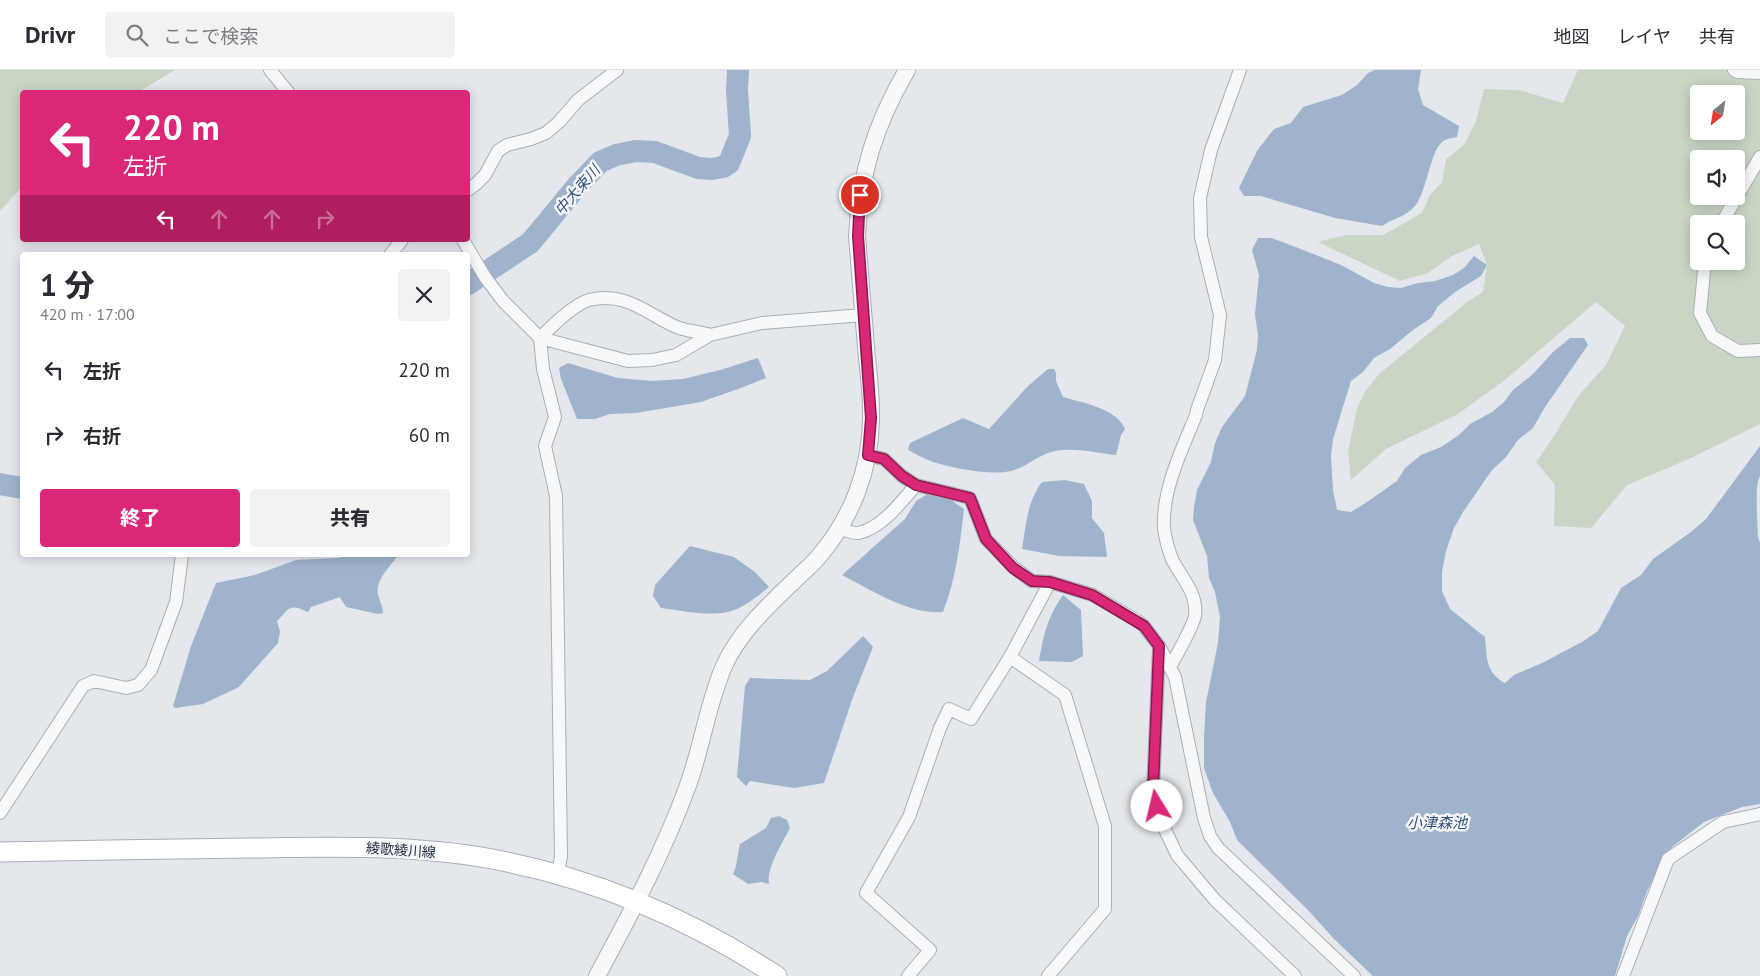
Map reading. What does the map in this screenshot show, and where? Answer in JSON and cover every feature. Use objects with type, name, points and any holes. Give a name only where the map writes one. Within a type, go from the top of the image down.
[{"type":"main road","name":"綾歌綾川線","points":[[0,852],[322,847],[392,848],[464,855],[558,874],[638,901],[710,936],[777,976]]},
{"type":"street","points":[[270,70],[286,90]]},
{"type":"street","points":[[470,188],[485,175],[498,151],[507,145],[531,139],[546,132],[559,122],[578,100],[617,70]]},
{"type":"street","points":[[597,976],[638,901],[668,836],[688,786],[716,687],[732,650],[751,625],[818,557],[840,529],[860,485],[868,455],[871,418],[858,236],[858,209],[872,146],[881,120],[907,70]]},
{"type":"street","points":[[1170,667],[1194,618],[1196,602],[1182,574],[1172,560],[1164,529],[1165,504],[1178,458],[1196,415],[1215,360],[1220,315],[1201,236],[1200,198],[1211,150],[1240,70]]},
{"type":"street","points":[[1734,70],[1737,72],[1760,73]]},
{"type":"street","points":[[1726,215],[1760,157]]},
{"type":"street","points":[[392,252],[400,242]]},
{"type":"street","points":[[470,252],[485,277],[503,301],[540,338],[628,362],[652,360],[676,354],[710,335],[762,323],[863,315]]},
{"type":"street","points":[[1704,270],[1700,314],[1712,336],[1738,351],[1760,350]]},
{"type":"street","points":[[540,338],[562,316],[587,300],[615,298],[635,304],[679,328],[710,335]]},
{"type":"street","points":[[540,338],[543,369],[556,417],[546,446],[556,496],[561,839],[558,874]]},
{"type":"street","points":[[868,455],[884,459],[902,476],[916,485],[970,498],[986,539],[1013,568],[1032,581],[1050,582],[1092,595],[1144,626],[1159,646],[1175,677],[1210,836],[1218,848],[1354,976]]},
{"type":"street","points":[[840,529],[857,533],[870,528],[887,517],[916,485]]},
{"type":"street","points":[[0,813],[83,686],[94,680],[126,688],[138,685],[151,670],[176,602],[182,557]]},
{"type":"street","points":[[908,976],[930,950],[866,893],[909,817],[940,728],[949,709],[971,719],[1010,657],[1050,582]]},
{"type":"street","points":[[1159,646],[1153,791],[1161,821],[1176,855],[1215,900],[1291,975]]},
{"type":"street","points":[[1010,657],[1065,694],[1105,826],[1105,909],[1048,976]]},
{"type":"street","points":[[1623,976],[1668,859],[1723,822],[1760,814]]},
{"type":"green space","points":[[0,70],[175,70],[141,90],[20,90],[20,189],[0,211]]},
{"type":"green space","points":[[1578,70],[1760,70],[1760,424],[1691,458],[1627,485],[1591,528],[1554,526],[1555,485],[1536,462],[1578,396],[1606,365],[1625,326],[1596,302],[1506,379],[1458,414],[1386,449],[1351,480],[1348,452],[1357,408],[1366,390],[1379,374],[1467,302],[1483,292],[1487,265],[1479,244],[1452,256],[1428,273],[1400,281],[1318,242],[1346,235],[1383,235],[1422,213],[1430,195],[1442,182],[1446,159],[1464,145],[1476,121],[1484,89],[1519,90],[1563,103]]},
{"type":"water","points":[[1375,70],[1421,70],[1418,89],[1423,105],[1459,126],[1457,137],[1445,140],[1436,151],[1423,190],[1412,209],[1382,226],[1335,218],[1261,196],[1244,196],[1239,188],[1257,151],[1274,129],[1291,123],[1303,107],[1342,95],[1357,85],[1368,73]]},
{"type":"water","name":"小津森池","points":[[1258,238],[1271,238],[1288,244],[1341,265],[1374,283],[1388,287],[1401,288],[1453,275],[1464,268],[1474,256],[1487,265],[1481,276],[1455,292],[1438,306],[1431,318],[1390,349],[1374,358],[1363,372],[1351,381],[1333,439],[1331,456],[1333,490],[1337,510],[1351,512],[1367,502],[1397,481],[1405,468],[1421,455],[1441,447],[1459,435],[1470,424],[1492,412],[1504,402],[1513,390],[1533,374],[1553,352],[1570,338],[1584,338],[1588,345],[1545,407],[1533,428],[1518,440],[1506,457],[1492,470],[1463,512],[1454,528],[1446,551],[1442,572],[1442,591],[1450,609],[1485,637],[1490,669],[1498,679],[1505,683],[1514,675],[1542,663],[1582,642],[1598,631],[1621,588],[1641,575],[1653,559],[1706,519],[1760,446],[1760,476],[1757,496],[1758,538],[1760,543],[1760,804],[1742,807],[1704,822],[1672,847],[1648,889],[1638,916],[1627,936],[1615,976],[1373,976],[1237,840],[1230,822],[1213,793],[1204,768],[1204,737],[1206,702],[1218,643],[1220,617],[1215,592],[1209,578],[1207,556],[1193,520],[1194,507],[1197,490],[1211,462],[1215,443],[1222,427],[1245,396],[1257,350],[1258,336],[1255,314],[1259,275],[1252,250]]},
{"type":"water","points":[[758,358],[766,378],[741,388],[701,402],[636,413],[610,414],[595,419],[577,419],[561,379],[559,368],[568,363],[618,378],[652,381],[683,379]]},
{"type":"water","points":[[1048,369],[1054,369],[1056,381],[1063,397],[1098,407],[1107,411],[1121,422],[1125,429],[1121,435],[1116,455],[1078,450],[1055,451],[1045,454],[1017,469],[998,473],[963,469],[933,462],[908,450],[910,443],[963,418],[989,429],[1027,387]]},
{"type":"water","points":[[1065,480],[1084,484],[1092,501],[1092,518],[1104,533],[1107,557],[1059,556],[1022,549],[1028,514],[1037,490],[1042,482]]},
{"type":"water","points":[[929,493],[945,496],[964,509],[954,574],[943,612],[917,610],[904,606],[842,575],[905,519],[916,501]]},
{"type":"water","points":[[690,546],[734,557],[755,572],[769,587],[743,606],[724,613],[713,614],[661,608],[653,596],[655,585]]},
{"type":"water","points":[[396,557],[384,573],[379,584],[378,594],[383,613],[378,614],[346,607],[340,597],[311,607],[308,612],[293,607],[290,608],[277,621],[280,632],[278,643],[239,687],[203,704],[175,708],[173,706],[191,646],[216,583],[255,575],[296,560]]},
{"type":"water","points":[[1063,595],[1081,610],[1083,656],[1072,662],[1039,661],[1047,626],[1053,611]]},
{"type":"water","points":[[863,636],[873,647],[853,697],[824,783],[794,788],[750,781],[746,786],[737,777],[745,686],[750,678],[810,680],[827,671]]},
{"type":"water","points":[[779,816],[787,820],[790,828],[772,863],[769,884],[761,882],[748,884],[733,874],[740,844],[766,828],[771,818]]},
{"type":"waterway","name":"中大束川","points":[[470,283],[530,243],[578,185],[600,162],[616,155],[635,151],[655,152],[698,168],[712,169],[723,167],[729,163],[740,136],[737,90],[738,70]]},
{"type":"waterway","name":"中大束川","points":[[0,484],[20,488]]},
{"type":"route","points":[[860,195],[858,236],[871,418],[868,455],[884,459],[902,476],[916,485],[970,498],[986,539],[1013,568],[1032,581],[1050,582],[1092,595],[1144,626],[1159,646],[1153,791],[1157,806]]}]
